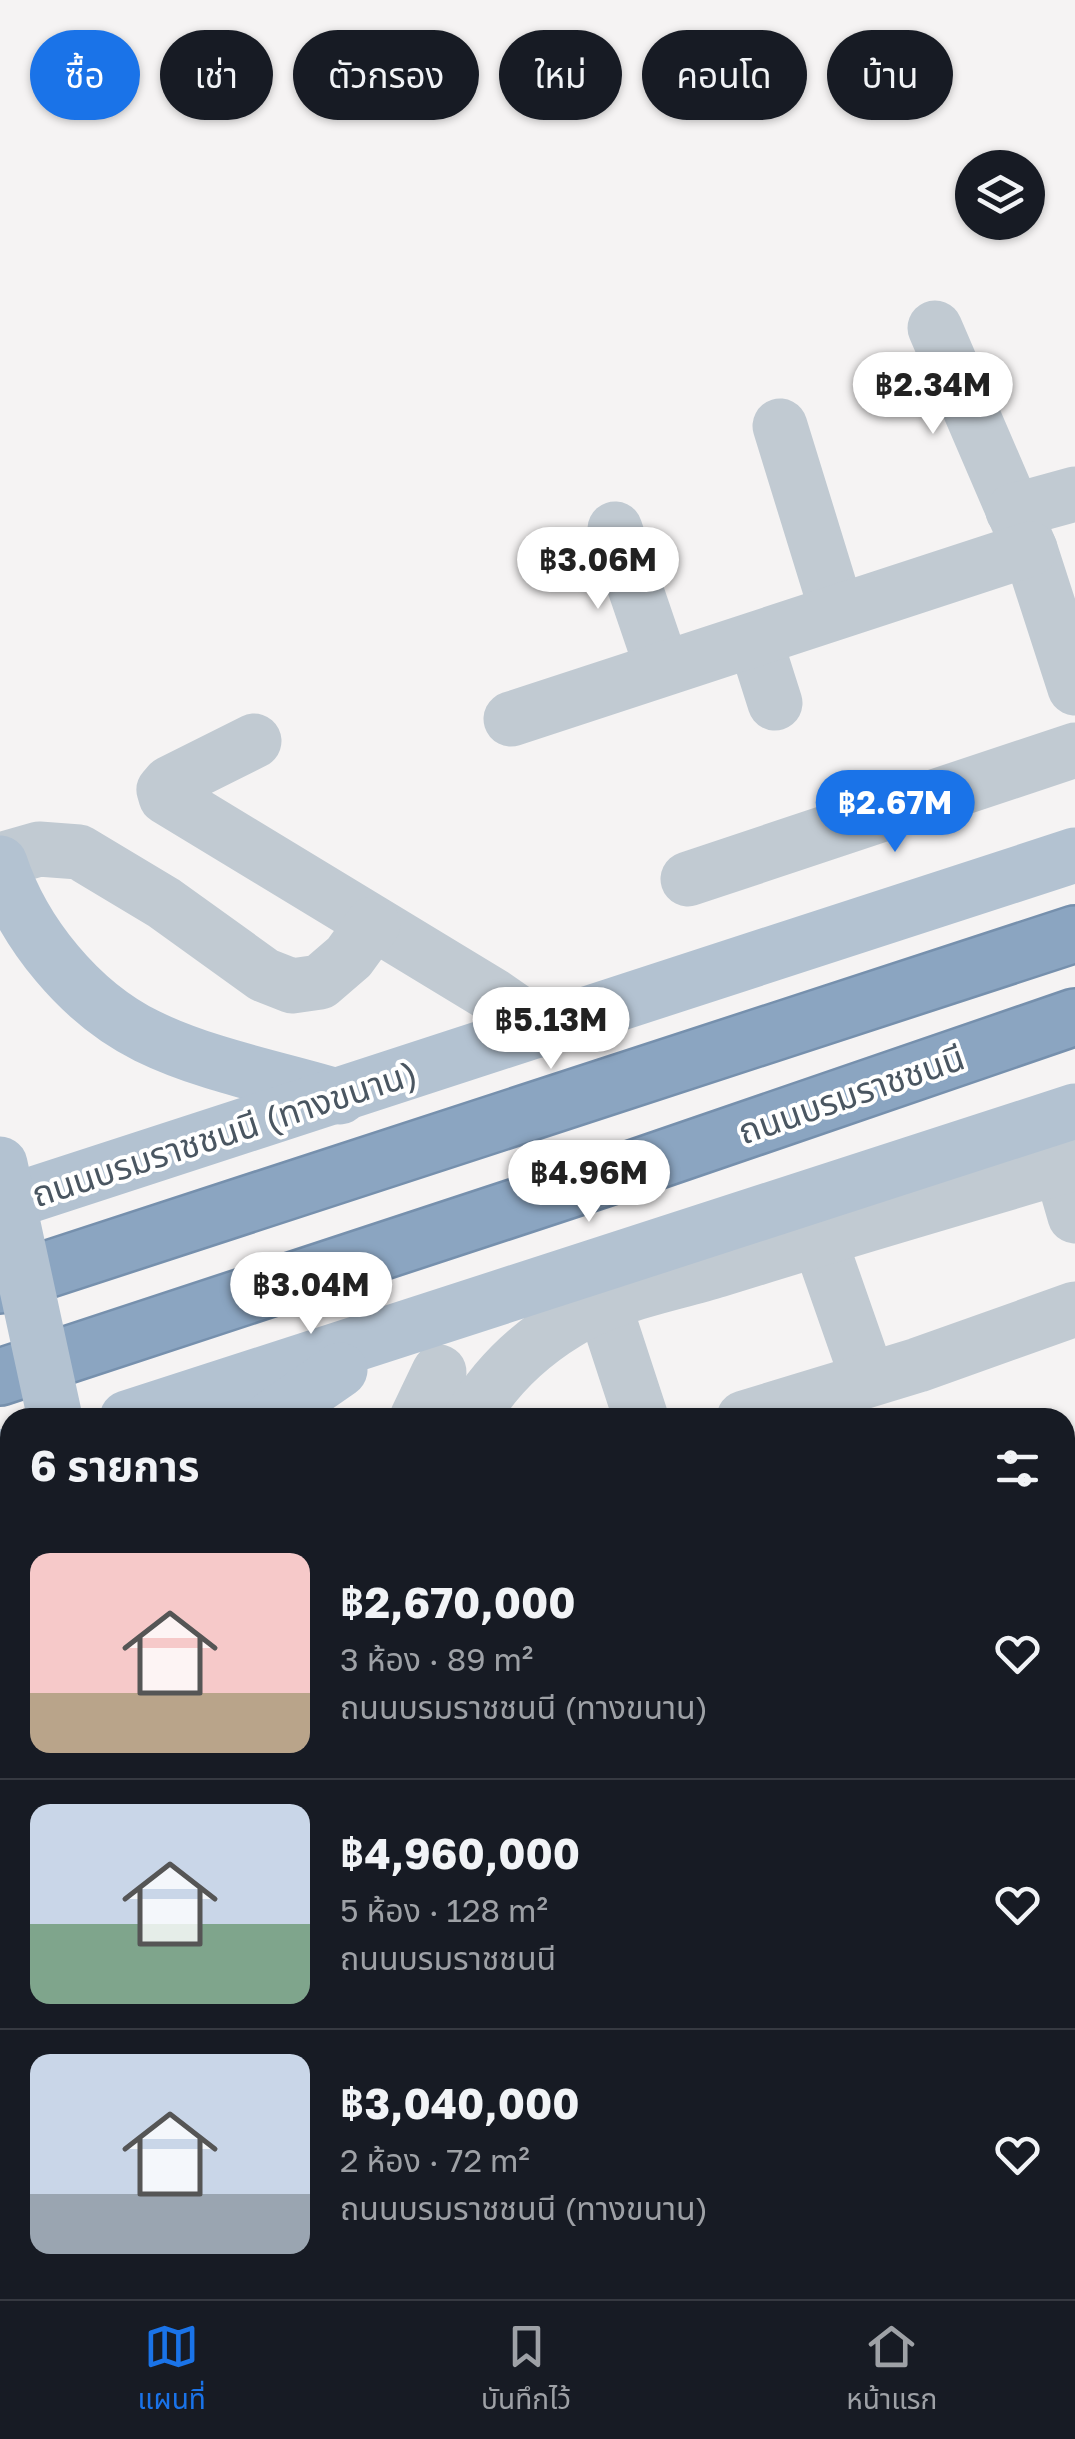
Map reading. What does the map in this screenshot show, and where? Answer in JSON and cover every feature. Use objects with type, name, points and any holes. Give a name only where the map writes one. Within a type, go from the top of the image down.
[{"type":"highway","points":[[0,1285],[1075,934]]},
{"type":"highway","name":"ถนนบรมราชชนนี","points":[[0,1377],[635,1168],[1075,1017]]},
{"type":"main road","name":"ถนนบรมราชชนนี (ทางขนาน)","points":[[0,1205],[1075,854]]},
{"type":"main road","points":[[0,862],[9,891],[45,950],[111,1014],[148,1037],[340,1097]]},
{"type":"main road","points":[[158,1408],[406,1329],[1066,1155]]},
{"type":"main road","points":[[0,1164],[53,1408]]},
{"type":"main road","points":[[282,1408],[406,1329]]},
{"type":"street","points":[[936,328],[1021,530],[1075,688]]},
{"type":"street","points":[[780,426],[837,611]]},
{"type":"street","points":[[511,719],[837,611],[1021,530],[1075,494]]},
{"type":"street","points":[[615,529],[662,667]]},
{"type":"street","points":[[755,640],[775,703]]},
{"type":"street","points":[[254,741],[170,783],[164,790],[166,797],[494,996],[543,1030]]},
{"type":"street","points":[[688,879],[1075,750]]},
{"type":"street","points":[[0,862],[39,849],[79,852],[164,902],[264,974],[292,986],[320,982],[349,957],[373,924]]},
{"type":"street","points":[[477,1408],[510,1364],[568,1320],[1066,1155]]},
{"type":"street","points":[[818,1236],[868,1379]]},
{"type":"street","points":[[604,1305],[638,1408]]},
{"type":"street","points":[[776,1408],[1075,1309]]}]
